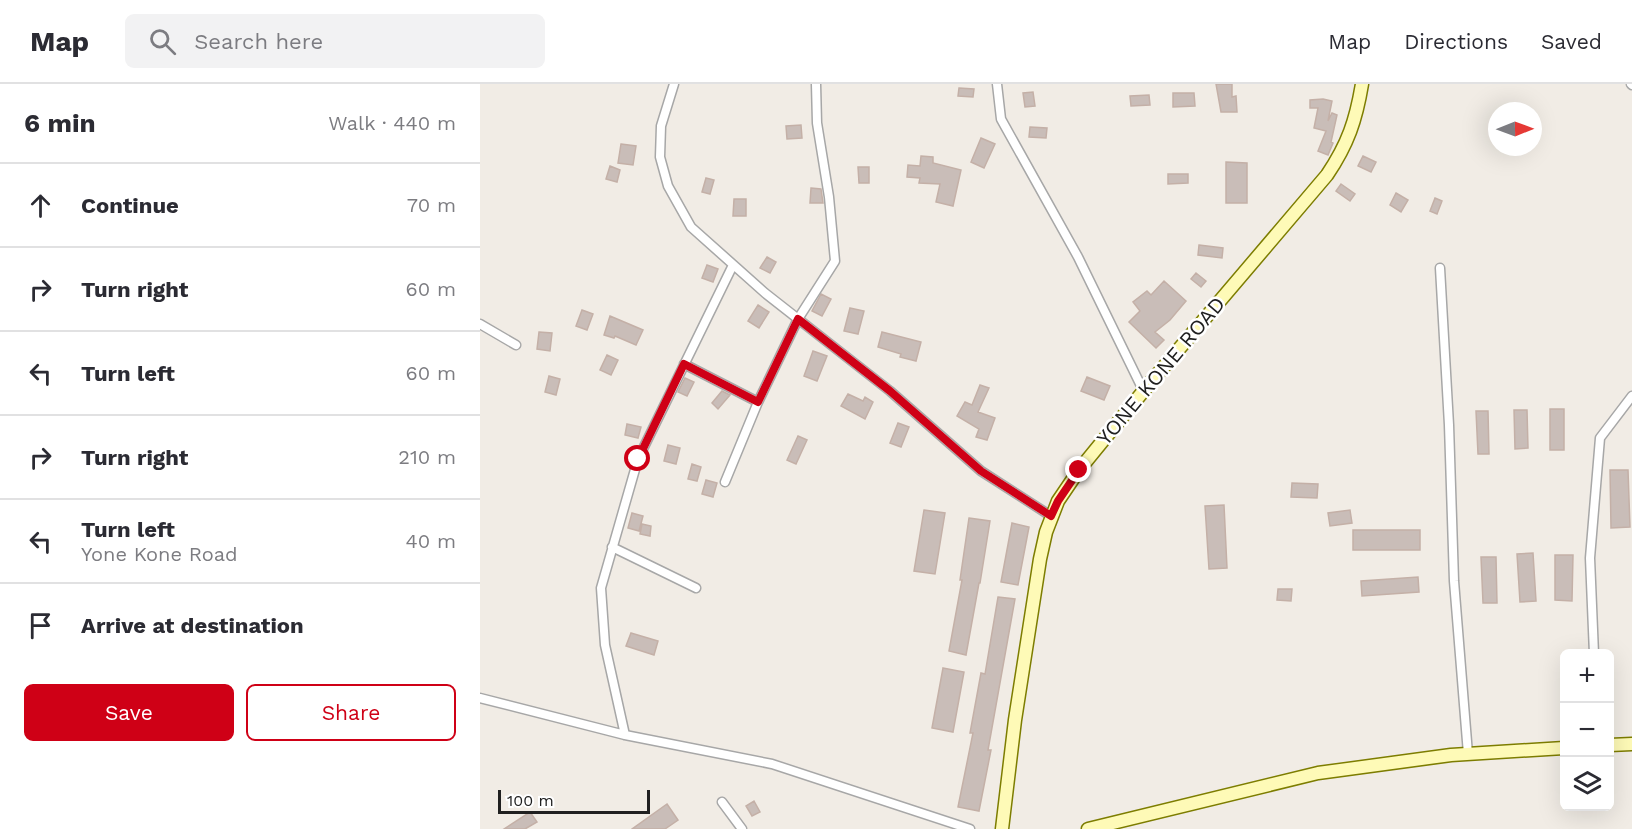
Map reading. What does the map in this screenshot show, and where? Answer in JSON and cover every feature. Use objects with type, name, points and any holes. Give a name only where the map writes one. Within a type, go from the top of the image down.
[{"type":"street","points":[[674,84],[661,126],[660,157],[668,186],[691,228],[798,319],[890,391],[981,471],[1051,516]]},
{"type":"street","points":[[725,482],[758,402],[798,319],[835,261],[829,197],[817,123],[816,84]]},
{"type":"street","points":[[997,84],[1001,118],[1078,257],[1143,392]]},
{"type":"street","name":"YONE KONE ROAD","points":[[1002,829],[1015,720],[1040,559],[1051,516],[1058,501],[1079,470],[1143,392],[1327,174],[1341,154],[1350,134],[1362,84]]},
{"type":"street","points":[[625,735],[605,645],[601,588],[638,459],[733,265]]},
{"type":"street","points":[[1440,268],[1449,413],[1454,581],[1468,754]]},
{"type":"street","points":[[480,324],[516,345]]},
{"type":"street","points":[[684,364],[758,402]]},
{"type":"street","points":[[1594,649],[1590,558],[1600,438],[1632,396]]},
{"type":"street","points":[[612,547],[696,588]]},
{"type":"street","points":[[480,698],[625,735],[772,764],[970,829]]},
{"type":"street","points":[[1614,745],[1632,744]]},
{"type":"street","points":[[1088,829],[1318,773],[1468,754],[1560,748]]},
{"type":"street","points":[[722,802],[742,829]]},
{"type":"building","points":[[1216,84],[1232,84],[1232,97],[1236,96],[1237,112],[1221,112]]},
{"type":"building","points":[[959,88],[974,89],[973,97],[958,96]]},
{"type":"building","points":[[1033,92],[1035,106],[1025,107],[1023,93]]},
{"type":"building","points":[[1173,93],[1194,93],[1195,106],[1173,107]]},
{"type":"building","points":[[1149,95],[1150,105],[1131,106],[1130,96]]},
{"type":"building","points":[[1310,100],[1332,101],[1328,121],[1332,113],[1337,115],[1331,142],[1333,143],[1328,155],[1318,151],[1326,131],[1314,128],[1318,108],[1310,108]]},
{"type":"building","points":[[801,125],[802,138],[787,139],[786,126]]},
{"type":"building","points":[[1030,127],[1047,128],[1046,138],[1029,137]]},
{"type":"building","points":[[981,138],[995,144],[984,168],[971,162]]},
{"type":"building","points":[[621,144],[636,146],[633,165],[618,163]]},
{"type":"building","points":[[921,156],[933,157],[933,163],[961,170],[953,206],[936,202],[940,184],[919,183],[920,178],[907,177],[908,165],[920,166]]},
{"type":"building","points":[[1363,156],[1376,162],[1371,172],[1358,166]]},
{"type":"building","points":[[1226,162],[1247,163],[1247,203],[1226,203]]},
{"type":"building","points":[[610,166],[620,170],[617,182],[606,179]]},
{"type":"building","points":[[858,167],[869,167],[869,183],[859,183]]},
{"type":"building","points":[[1168,174],[1188,174],[1188,183],[1168,184]]},
{"type":"building","points":[[706,178],[714,180],[710,194],[702,192]]},
{"type":"building","points":[[1341,184],[1355,194],[1350,201],[1336,191]]},
{"type":"building","points":[[811,188],[821,189],[823,203],[810,203]]},
{"type":"building","points":[[1396,193],[1408,200],[1401,212],[1390,205]]},
{"type":"building","points":[[1435,198],[1442,201],[1437,214],[1430,211]]},
{"type":"building","points":[[734,199],[746,199],[746,216],[733,216]]},
{"type":"building","points":[[1199,245],[1223,248],[1222,258],[1198,255]]},
{"type":"building","points":[[767,257],[776,262],[770,273],[760,268]]},
{"type":"building","points":[[707,265],[718,269],[713,282],[702,278]]},
{"type":"building","points":[[1196,273],[1206,281],[1201,287],[1191,279]]},
{"type":"building","points":[[1164,281],[1186,301],[1170,320],[1155,332],[1164,340],[1156,348],[1129,322],[1140,311],[1133,302],[1147,291],[1151,295]]},
{"type":"building","points":[[821,294],[831,299],[822,316],[812,311]]},
{"type":"building","points":[[758,305],[769,312],[759,328],[748,321]]},
{"type":"building","points":[[850,308],[864,311],[858,334],[844,331]]},
{"type":"building","points":[[582,310],[593,314],[587,330],[576,326]]},
{"type":"building","points":[[610,316],[643,330],[636,345],[615,336],[614,338],[604,335]]},
{"type":"building","points":[[539,332],[552,333],[550,351],[537,349]]},
{"type":"building","points":[[882,332],[921,342],[916,361],[878,347]]},
{"type":"building","points":[[813,351],[827,356],[817,381],[804,376]]},
{"type":"building","points":[[607,355],[618,360],[611,375],[600,370]]},
{"type":"building","points":[[549,376],[560,379],[556,395],[545,392]]},
{"type":"building","points":[[1087,377],[1110,386],[1104,400],[1081,391]]},
{"type":"building","points":[[685,378],[694,382],[687,396],[678,392]]},
{"type":"building","points":[[980,385],[989,388],[978,412],[995,418],[987,440],[976,437],[979,429],[957,416],[965,402],[972,405]]},
{"type":"building","points":[[722,391],[730,395],[718,409],[712,403]]},
{"type":"building","points":[[848,394],[863,401],[865,397],[873,402],[865,419],[841,406]]},
{"type":"building","points":[[1550,409],[1564,409],[1564,450],[1550,450]]},
{"type":"building","points":[[1514,410],[1527,410],[1528,448],[1515,449]]},
{"type":"building","points":[[1476,411],[1488,411],[1489,454],[1478,454]]},
{"type":"building","points":[[898,423],[909,427],[901,447],[890,443]]},
{"type":"building","points":[[627,424],[641,427],[638,438],[625,435]]},
{"type":"building","points":[[798,436],[807,440],[796,464],[787,460]]},
{"type":"building","points":[[668,445],[680,448],[676,464],[664,461]]},
{"type":"building","points":[[692,464],[701,467],[697,481],[688,479]]},
{"type":"building","points":[[1610,470],[1628,470],[1630,527],[1611,528]]},
{"type":"building","points":[[706,480],[717,483],[713,497],[702,494]]},
{"type":"building","points":[[1292,483],[1318,484],[1317,498],[1291,497]]},
{"type":"building","points":[[1224,505],[1227,568],[1209,569],[1205,506]]},
{"type":"building","points":[[924,510],[945,513],[935,574],[914,571]]},
{"type":"building","points":[[1350,510],[1352,523],[1330,526],[1328,513]]},
{"type":"building","points":[[632,513],[643,516],[639,531],[628,528]]},
{"type":"building","points":[[969,518],[990,521],[966,655],[949,651],[962,580],[960,580]]},
{"type":"building","points":[[1012,523],[1029,527],[1018,585],[1001,582]]},
{"type":"building","points":[[642,524],[651,526],[650,536],[640,534]]},
{"type":"building","points":[[1353,530],[1420,530],[1420,550],[1353,550]]},
{"type":"building","points":[[1533,553],[1536,601],[1520,602],[1517,554]]},
{"type":"building","points":[[1555,555],[1573,555],[1572,601],[1555,600]]},
{"type":"building","points":[[1481,557],[1496,557],[1497,603],[1483,603]]},
{"type":"building","points":[[1418,577],[1419,592],[1362,596],[1361,581]]},
{"type":"building","points":[[1278,589],[1292,589],[1291,601],[1277,600]]},
{"type":"building","points":[[998,597],[1015,599],[979,811],[958,807],[973,733],[970,733],[981,673],[985,674]]},
{"type":"building","points":[[631,633],[658,641],[654,655],[626,646]]},
{"type":"building","points":[[943,668],[964,672],[953,732],[932,728]]},
{"type":"building","points":[[754,801],[760,812],[752,816],[746,806]]},
{"type":"building","points":[[667,804],[678,820],[665,829],[632,829]]},
{"type":"building","points":[[530,812],[537,822],[525,829],[504,829]]},
{"type":"route","points":[[638,459],[684,364],[758,402],[798,319],[890,391],[981,471],[1051,516],[1058,501],[1079,470]]}]
